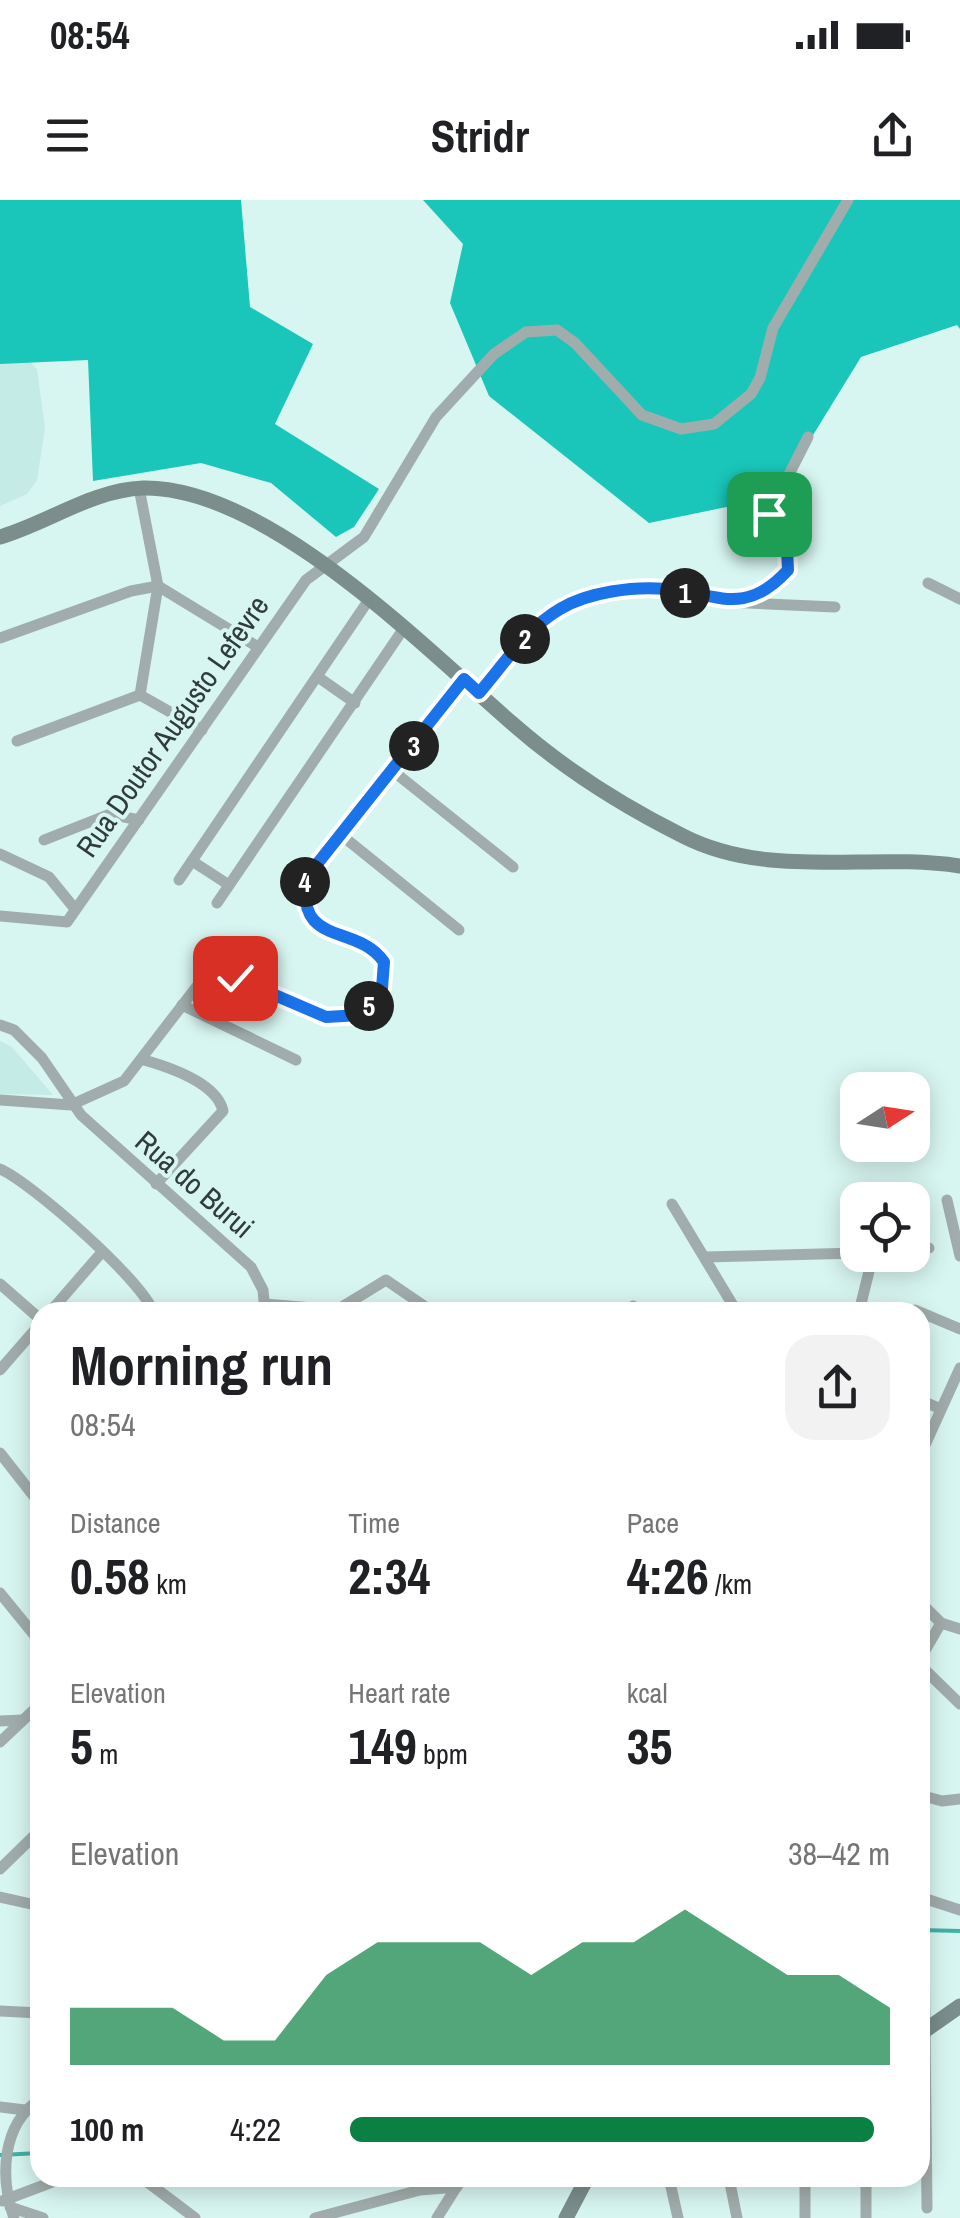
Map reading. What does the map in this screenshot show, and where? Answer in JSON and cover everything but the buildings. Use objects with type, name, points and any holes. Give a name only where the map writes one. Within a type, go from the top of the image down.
[{"type":"main road","points":[[0,537],[86,502],[139,488],[201,495],[325,564],[561,762],[686,838],[734,854],[766,859],[960,866]]},
{"type":"main road","points":[[930,2027],[960,2006]]},
{"type":"main road","points":[[566,2218],[582,2187]]},
{"type":"street","name":"Rua Doutor Augusto Lefevre","points":[[0,916],[67,922],[306,580],[364,537],[436,417],[494,354],[526,332],[557,330],[575,343],[628,404],[656,423],[692,429],[732,413],[760,378],[772,328],[848,200]]},
{"type":"street","points":[[726,602],[771,585],[788,570],[787,549],[769,514],[808,437]]},
{"type":"street","points":[[139,488],[158,586],[140,695]]},
{"type":"street","points":[[928,582],[960,599]]},
{"type":"street","points":[[0,638],[131,591],[158,586],[258,647]]},
{"type":"street","points":[[479,693],[537,626],[581,600],[652,588],[726,602],[835,607]]},
{"type":"street","points":[[180,880],[370,598]]},
{"type":"street","points":[[217,903],[404,628]]},
{"type":"street","points":[[318,678],[355,703]]},
{"type":"street","points":[[0,1100],[71,1105],[124,1081],[212,968],[326,1017],[360,1015],[382,988],[384,962],[364,945],[317,925],[307,909],[306,878],[464,679]]},
{"type":"street","points":[[140,695],[202,730]]},
{"type":"street","points":[[18,741],[140,695]]},
{"type":"street","points":[[393,771],[513,867]]},
{"type":"street","points":[[44,840],[110,814],[140,820]]},
{"type":"street","points":[[340,834],[459,930]]},
{"type":"street","points":[[0,854],[49,877],[75,909]]},
{"type":"street","points":[[192,861],[230,885]]},
{"type":"street","points":[[182,1005],[296,1060]]},
{"type":"street","name":"Rua do Burui","points":[[0,1024],[14,1030],[42,1058],[71,1105],[251,1267],[261,1282],[264,1302]]},
{"type":"street","points":[[144,1060],[171,1069],[216,1095],[223,1111],[156,1184]]},
{"type":"street","points":[[0,1169],[37,1194],[102,1252],[137,1284],[147,1302]]},
{"type":"street","points":[[947,1200],[960,1256]]},
{"type":"street","points":[[672,1204],[731,1302]]},
{"type":"street","points":[[59,1302],[102,1252]]},
{"type":"street","points":[[705,1257],[840,1253]]},
{"type":"street","points":[[862,1302],[870,1272]]},
{"type":"street","points":[[353,1302],[386,1280],[418,1302]]},
{"type":"street","points":[[0,1284],[30,1312]]},
{"type":"street","points":[[930,1316],[960,1329]]},
{"type":"street","points":[[0,1370],[30,1334]]},
{"type":"street","points":[[930,1434],[960,1368]]},
{"type":"street","points":[[930,1404],[941,1409]]},
{"type":"street","points":[[0,1454],[30,1492]]},
{"type":"street","points":[[0,1594],[30,1630]]},
{"type":"street","points":[[930,1612],[941,1623],[960,1629]]},
{"type":"street","points":[[930,1643],[941,1623]]},
{"type":"street","points":[[930,1672],[960,1704]]},
{"type":"street","points":[[0,1742],[30,1713]]},
{"type":"street","points":[[0,1721],[23,1720]]},
{"type":"street","points":[[930,1798],[960,1799]]},
{"type":"street","points":[[0,1869],[30,1840]]},
{"type":"street","points":[[0,1898],[30,1904]]},
{"type":"street","points":[[930,1900],[960,1910]]},
{"type":"street","points":[[0,2012],[30,2014]]},
{"type":"street","points":[[0,2106],[22,2116]]},
{"type":"street","points":[[8,2206],[4,2162],[22,2116],[30,2108]]},
{"type":"street","points":[[8,2206],[45,2187]]},
{"type":"street","points":[[154,2187],[195,2218]]},
{"type":"street","points":[[315,2218],[435,2187]]},
{"type":"street","points":[[437,2218],[457,2187]]},
{"type":"street","points":[[671,2187],[678,2218]]},
{"type":"street","points":[[731,2187],[737,2218]]},
{"type":"street","points":[[805,2187],[805,2218]]},
{"type":"street","points":[[866,2187],[866,2218]]},
{"type":"street","points":[[927,2187],[927,2208]]},
{"type":"street","points":[[8,2206],[43,2218]]},
{"type":"shaded area","points":[[0,200],[241,200],[250,307],[313,344],[275,424],[379,489],[354,527],[336,537],[271,483],[201,463],[93,481],[88,360],[0,364]]},
{"type":"shaded area","points":[[423,200],[960,200],[960,329],[957,325],[861,357],[775,497],[649,523],[489,396],[450,303],[463,244]]},
{"type":"shaded area","points":[[27,359],[37,369],[45,428],[37,480],[27,494],[0,506],[0,361]]},
{"type":"shaded area","points":[[0,1041],[12,1047],[53,1095],[0,1094]]},
{"type":"waterway","points":[[930,1930],[960,1931]]},
{"type":"waterway","points":[[0,2155],[30,2154]]},
{"type":"route","points":[[235,978],[326,1017],[348,1019],[360,1015],[382,988],[386,977],[384,962],[373,949],[317,925],[307,909],[306,878],[409,754],[464,679],[479,693],[537,626],[561,608],[581,600],[652,588],[726,602],[771,585],[788,570],[789,557],[769,514]]}]
